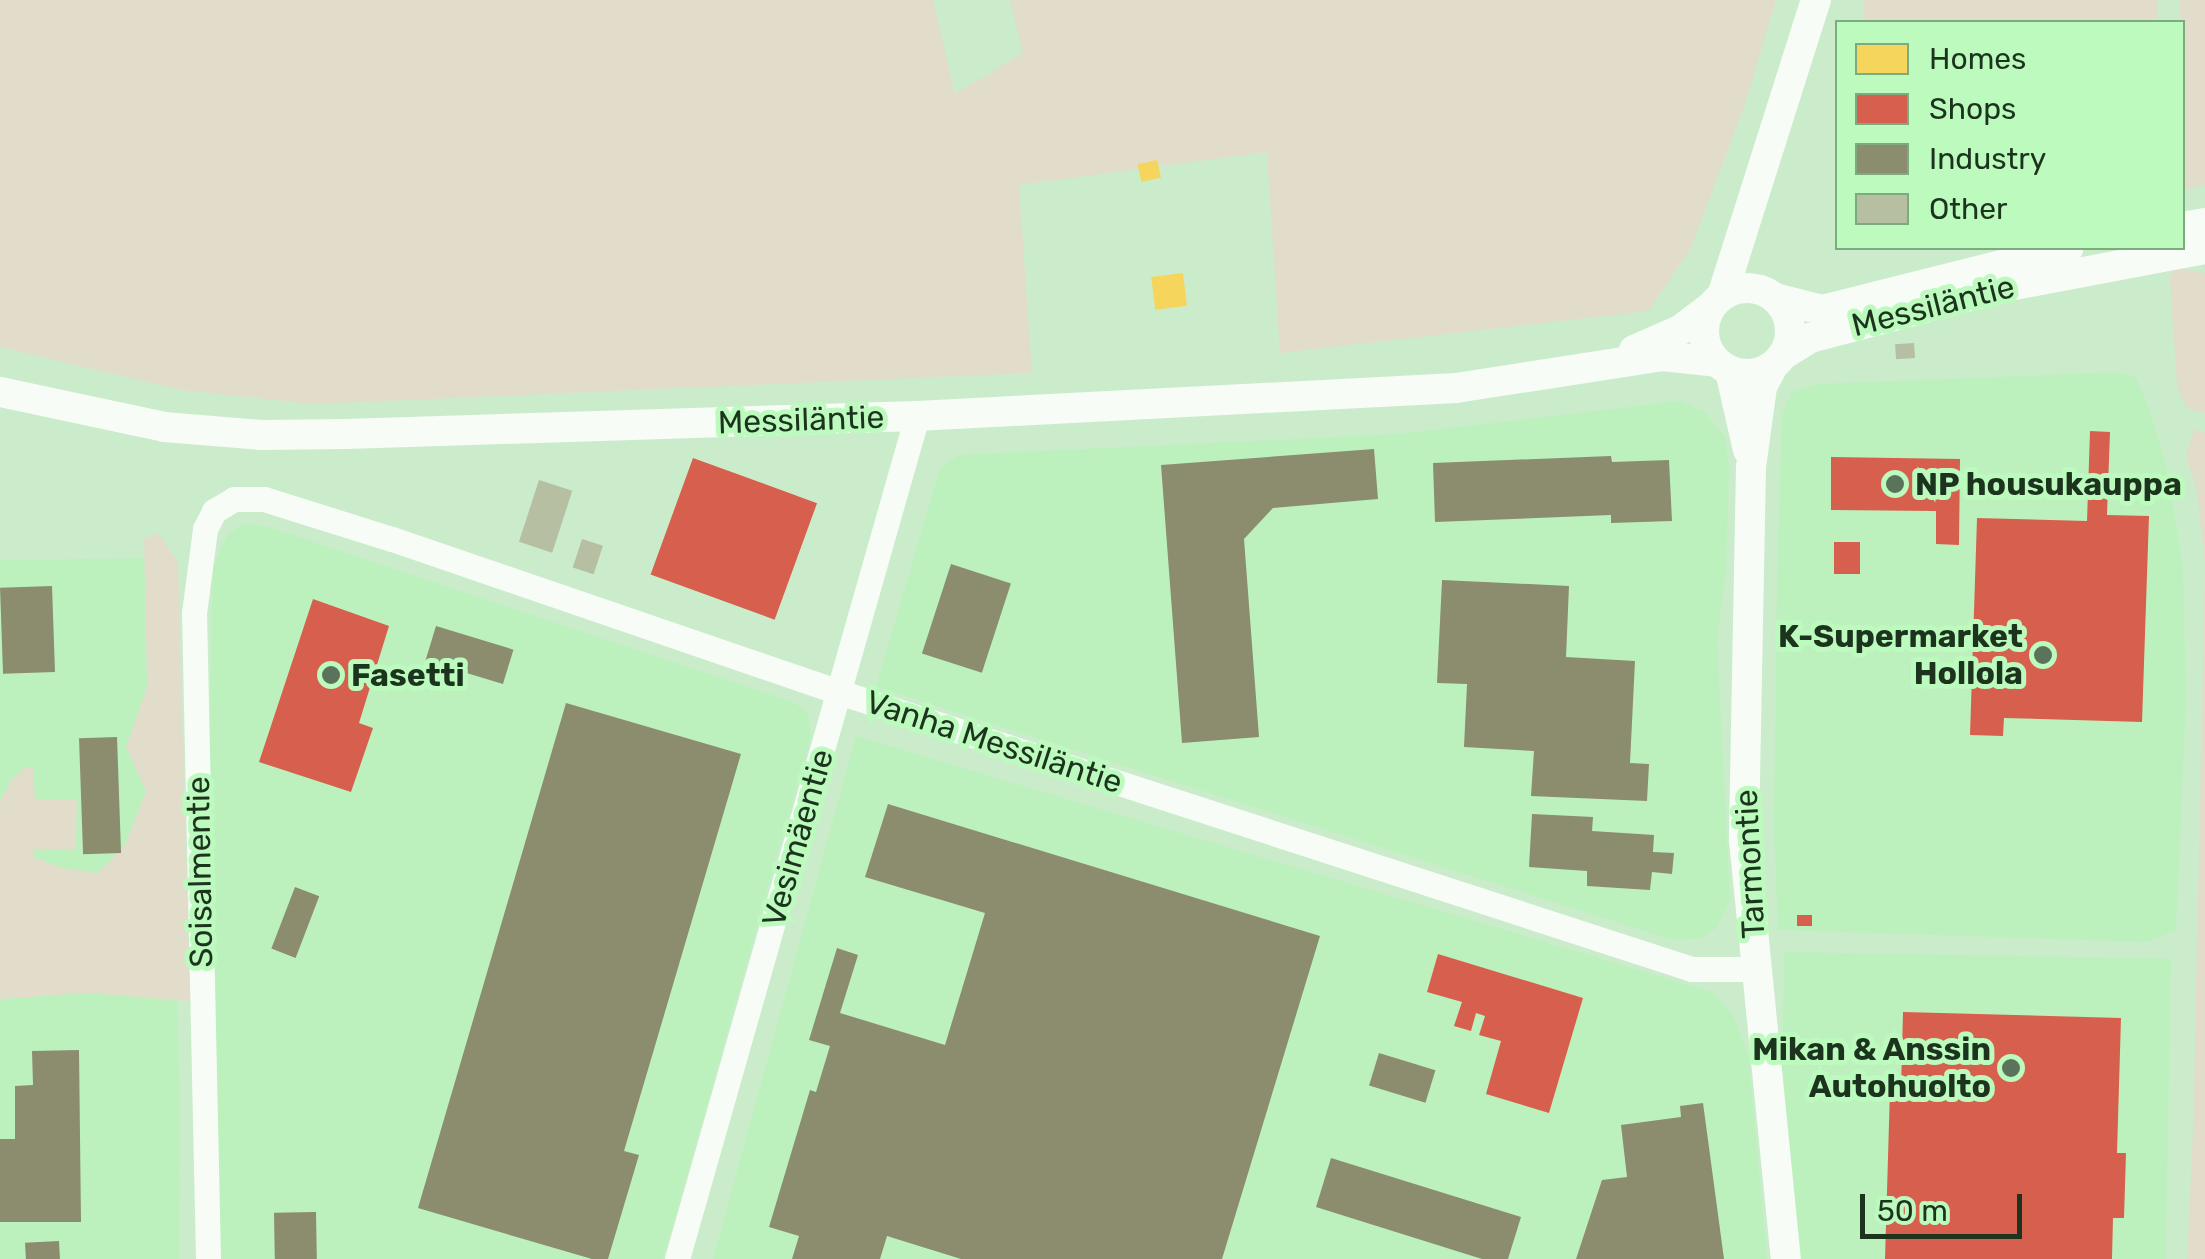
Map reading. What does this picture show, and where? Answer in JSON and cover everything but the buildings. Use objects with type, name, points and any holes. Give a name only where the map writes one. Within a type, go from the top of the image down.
[{"type":"street","points":[[1764,172],[1755,232],[1769,295],[1788,319],[1788,344],[1778,360],[1750,374],[1723,366],[1704,336],[1764,172],[1816,0]]},
{"type":"street","name":"Messiläntie","points":[[1778,360],[1810,338],[2010,286],[2205,249]]},
{"type":"street","name":"Messiläntie","points":[[1769,295],[1822,310],[2060,250]]},
{"type":"street","points":[[1716,302],[1735,290],[1769,295]]},
{"type":"street","name":"Messiläntie","points":[[1603,364],[1680,330],[1716,302]]},
{"type":"street","name":"Messiläntie","points":[[0,392],[164,427],[262,435],[916,416],[1456,388],[1674,356],[1723,366]]},
{"type":"street","name":"Tarmontie","points":[[1778,360],[1762,387],[1752,468],[1744,840],[1786,1259]]},
{"type":"street","name":"Tarmontie","points":[[1723,366],[1752,468]]},
{"type":"street","name":"Vesimäentie","points":[[678,1259],[916,416]]},
{"type":"street","name":"Vanha Messiläntie","points":[[234,499],[264,499],[355,528],[839,692],[1692,969],[1757,969]]},
{"type":"street","name":"Soisalmentie","points":[[208,1259],[194,613],[205,529],[214,511],[234,499]]},
{"type":"shaded area","points":[[0,0],[933,0],[955,94],[1023,53],[1010,0],[1776,0],[1744,107],[1690,250],[1648,311],[1280,353],[1267,152],[1019,185],[1032,373],[311,404],[181,390],[0,347]]},
{"type":"shaded area","points":[[1864,0],[2158,0],[2158,20],[1864,20]]},
{"type":"shaded area","points":[[2180,0],[2205,0],[2205,185],[2185,190],[2185,20],[2180,20]]},
{"type":"shaded area","points":[[2175,267],[2205,273],[2205,414],[2186,407],[2177,386],[2170,278]]},
{"type":"shaded area","points":[[2120,372],[2136,378],[2148,406],[2166,464],[2183,566],[2186,700],[2176,930],[2146,942],[1778,930],[1774,833],[1777,573],[1782,415],[1791,393],[1817,384]]},
{"type":"shaded area","points":[[1680,401],[1704,412],[1725,436],[1729,468],[1726,569],[1717,641],[1730,899],[1717,928],[1701,938],[1673,940],[876,687],[940,468],[958,455],[1399,434]]},
{"type":"shaded area","points":[[2194,429],[2205,433],[2205,565],[2197,491],[2186,455]]},
{"type":"shaded area","points":[[243,524],[266,526],[793,702],[808,712],[811,737],[663,1259],[219,1259],[209,725],[213,567],[227,535]]},
{"type":"shaded area","points":[[158,533],[178,562],[190,1001],[86,993],[0,999],[0,801],[12,779],[25,768],[33,768],[35,799],[77,800],[76,849],[34,849],[33,857],[62,868],[98,873],[125,845],[146,791],[126,747],[147,687],[144,539]]},
{"type":"shaded area","points":[[163,558],[180,1104],[179,1259],[0,1259],[0,560]]},
{"type":"shaded area","points":[[2205,572],[2205,1259],[2187,1259],[2193,1130]]},
{"type":"shaded area","points":[[856,736],[1712,992],[1733,1014],[1749,1059],[1767,1259],[713,1259]]},
{"type":"shaded area","points":[[1784,952],[2171,959],[2166,1259],[1779,1259]]},
{"type":"place","name":"NP housukauppa","points":[[1895,484]]},
{"type":"place","name":"K-Supermarket Hollola","points":[[2043,655]]},
{"type":"place","name":"Fasetti","points":[[331,675]]},
{"type":"place","name":"Mikan & Anssin Autohuolto","points":[[2011,1068]]}]
